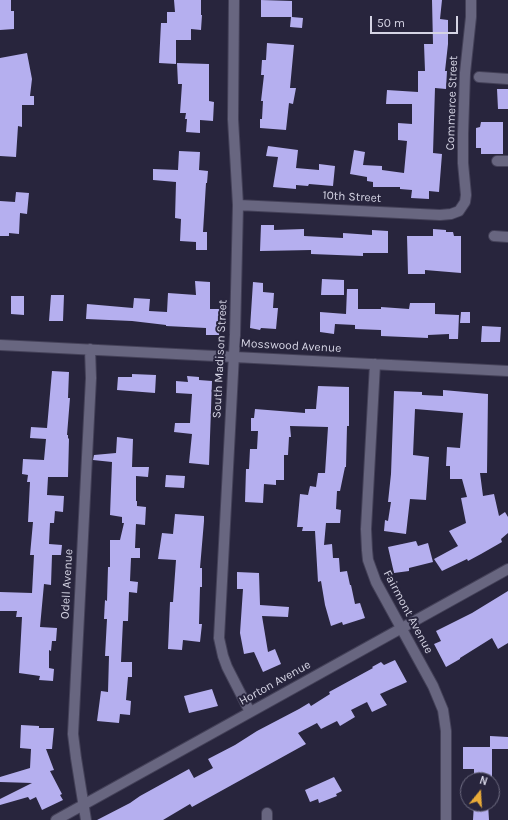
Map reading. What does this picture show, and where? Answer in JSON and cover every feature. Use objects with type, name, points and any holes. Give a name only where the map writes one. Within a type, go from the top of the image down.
[{"type":"street","name":"South Madison Street","points":[[234,0],[233,119],[238,205],[234,356],[219,638],[227,667],[250,712]]},
{"type":"street","name":"Commerce Street","points":[[462,207],[465,202],[466,195],[463,162],[463,134],[465,73],[471,17],[471,0]]},
{"type":"street","points":[[479,77],[508,79]]},
{"type":"street","points":[[497,161],[508,161]]},
{"type":"street","name":"10th Street","points":[[238,205],[440,215],[451,214],[459,211],[462,207]]},
{"type":"street","points":[[494,236],[508,237]]},
{"type":"street","name":"Mosswood Avenue","points":[[0,345],[508,371]]},
{"type":"street","name":"Odell Avenue","points":[[86,820],[73,734],[91,378],[90,349]]},
{"type":"street","name":"Fairmont Avenue","points":[[375,364],[366,528],[368,560],[376,582],[433,686],[443,710],[446,731],[446,820]]},
{"type":"street","name":"Horton Avenue","points":[[56,820],[508,569]]},
{"type":"building","points":[[0,0],[11,0],[11,11],[14,11],[14,29],[0,30]]},
{"type":"building","points":[[174,0],[201,0],[201,30],[191,29],[191,40],[176,40],[176,64],[159,63],[161,23],[167,23],[167,12],[175,12]]},
{"type":"building","points":[[261,0],[292,1],[292,17],[303,18],[302,28],[290,27],[291,17],[261,17]]},
{"type":"building","points":[[432,0],[442,0],[440,19],[448,20],[448,44],[445,71],[447,71],[446,89],[435,88],[433,153],[442,154],[439,192],[429,191],[429,199],[411,198],[412,190],[400,189],[400,187],[373,187],[373,182],[367,181],[367,177],[350,174],[354,150],[365,152],[363,165],[382,166],[382,170],[404,173],[407,141],[398,140],[398,123],[412,124],[412,104],[386,104],[387,90],[418,92],[418,71],[425,71],[424,44],[433,44]]},
{"type":"building","points":[[267,43],[294,45],[290,88],[296,88],[293,104],[289,103],[286,130],[260,128],[260,119],[262,119],[263,101],[261,101],[264,75],[261,75],[262,60],[266,60]]},
{"type":"building","points":[[27,53],[32,79],[30,96],[34,96],[34,105],[22,105],[22,127],[18,126],[16,157],[0,156],[0,58]]},
{"type":"building","points":[[177,63],[209,64],[209,101],[214,102],[213,121],[200,120],[200,133],[186,132],[186,113],[180,113],[182,84],[178,84]]},
{"type":"building","points":[[497,89],[508,89],[508,109],[498,109]]},
{"type":"building","points":[[481,122],[503,122],[503,154],[481,154],[481,148],[476,148],[476,128],[480,127]]},
{"type":"building","points":[[268,146],[298,150],[296,168],[319,170],[319,164],[335,166],[333,186],[309,184],[308,186],[296,185],[296,189],[273,187],[278,157],[266,156]]},
{"type":"building","points":[[179,151],[200,152],[199,170],[208,171],[203,232],[207,232],[207,250],[196,250],[196,242],[180,241],[181,219],[175,218],[176,182],[153,180],[153,169],[178,170]]},
{"type":"building","points":[[16,192],[29,193],[27,214],[20,213],[19,234],[9,233],[9,236],[0,236],[0,201],[15,202]]},
{"type":"building","points":[[261,225],[274,225],[274,230],[304,229],[304,236],[343,238],[343,233],[372,235],[372,230],[388,231],[388,253],[363,253],[363,256],[311,254],[311,250],[260,251]]},
{"type":"building","points":[[433,229],[446,230],[446,232],[453,232],[454,236],[461,236],[461,273],[425,270],[425,274],[408,274],[407,236],[433,236]]},
{"type":"building","points":[[322,279],[344,280],[344,295],[321,295]]},
{"type":"building","points":[[195,281],[210,282],[210,309],[220,309],[219,335],[206,335],[206,328],[166,326],[132,321],[86,319],[87,304],[133,308],[134,298],[150,299],[149,311],[167,312],[168,293],[196,295]]},
{"type":"building","points":[[253,282],[263,283],[263,292],[274,293],[273,308],[278,308],[276,329],[261,328],[260,330],[250,328]]},
{"type":"building","points":[[347,289],[358,289],[358,309],[381,309],[381,307],[409,309],[410,303],[435,303],[435,314],[459,315],[458,339],[449,339],[449,334],[428,335],[428,338],[381,336],[381,330],[355,329],[355,325],[335,324],[334,334],[320,332],[320,312],[346,314]]},
{"type":"building","points":[[51,295],[64,295],[63,321],[49,321]]},
{"type":"building","points":[[11,296],[24,296],[24,315],[11,314]]},
{"type":"building","points":[[461,312],[470,312],[470,323],[460,323]]},
{"type":"building","points":[[482,326],[501,327],[500,342],[481,342]]},
{"type":"building","points":[[52,371],[69,372],[68,398],[70,398],[67,435],[69,439],[68,477],[48,477],[47,495],[64,496],[63,512],[55,511],[54,523],[50,523],[49,544],[62,545],[61,555],[52,555],[51,585],[44,584],[40,627],[57,628],[56,641],[52,641],[51,651],[49,650],[49,668],[54,669],[53,681],[39,680],[40,676],[19,673],[22,617],[16,617],[17,611],[0,611],[0,592],[32,593],[34,555],[30,555],[33,522],[28,522],[30,482],[27,482],[28,475],[22,474],[23,459],[44,460],[46,439],[30,438],[31,427],[47,428]]},
{"type":"building","points":[[132,374],[156,375],[155,393],[117,390],[118,377],[132,377]]},
{"type":"building","points":[[187,376],[199,377],[199,380],[212,381],[209,465],[189,463],[192,434],[174,432],[175,423],[190,423],[192,394],[176,393],[176,381],[188,382]]},
{"type":"building","points":[[318,386],[349,387],[349,426],[347,426],[346,467],[340,491],[337,491],[336,509],[341,510],[340,523],[326,523],[324,545],[332,544],[333,558],[339,558],[340,572],[347,571],[355,604],[360,603],[365,618],[343,625],[342,622],[331,626],[325,605],[321,581],[318,582],[315,531],[302,531],[303,527],[297,527],[300,494],[308,495],[310,486],[316,487],[318,473],[325,473],[328,427],[290,426],[291,437],[289,437],[288,455],[284,455],[284,480],[276,480],[276,485],[264,484],[263,503],[245,502],[246,469],[249,469],[250,449],[257,449],[258,431],[251,431],[251,418],[254,418],[255,409],[305,413],[305,409],[316,409]]},
{"type":"building","points":[[443,390],[488,394],[487,473],[480,473],[483,496],[494,494],[499,516],[505,512],[508,517],[508,533],[501,539],[502,542],[468,561],[467,559],[442,571],[434,559],[458,546],[449,531],[466,523],[461,498],[467,497],[462,479],[450,479],[450,466],[446,466],[447,447],[460,448],[463,413],[415,409],[413,455],[429,457],[426,500],[410,499],[406,534],[384,531],[385,520],[388,521],[391,502],[388,502],[391,474],[394,391],[422,392],[422,395],[443,396]]},
{"type":"building","points":[[117,437],[133,439],[132,467],[149,467],[148,477],[136,476],[136,501],[137,506],[146,507],[145,525],[136,524],[135,548],[140,548],[140,558],[131,558],[130,581],[138,582],[137,593],[129,592],[128,621],[123,621],[121,662],[132,662],[132,677],[128,677],[126,700],[131,701],[130,715],[120,714],[119,723],[97,721],[101,691],[108,692],[109,656],[105,656],[107,619],[104,619],[105,600],[107,601],[108,567],[110,567],[110,540],[120,540],[124,523],[122,523],[122,517],[110,515],[112,462],[93,460],[94,455],[116,453]]},
{"type":"building","points":[[166,475],[185,476],[184,488],[165,487]]},
{"type":"building","points":[[175,514],[204,516],[200,568],[202,568],[202,587],[200,587],[199,624],[202,624],[200,642],[183,640],[182,650],[168,649],[170,602],[173,602],[176,560],[158,559],[162,533],[173,534]]},
{"type":"building","points":[[416,541],[418,546],[428,543],[433,562],[409,568],[409,571],[394,573],[388,547]]},
{"type":"building","points":[[237,572],[259,573],[260,605],[289,607],[288,617],[262,616],[268,652],[275,649],[281,664],[263,672],[254,652],[244,654],[240,633],[243,589],[237,589]]},
{"type":"building","points":[[508,591],[508,643],[498,649],[492,638],[446,667],[434,644],[441,641],[436,631],[472,613]]},
{"type":"building","points":[[395,660],[407,682],[380,694],[387,705],[372,712],[367,702],[351,710],[355,717],[340,726],[337,721],[321,729],[317,723],[298,733],[306,744],[192,807],[190,804],[163,820],[97,820],[189,769],[194,778],[213,768],[208,759],[309,703],[311,706],[330,694],[329,692],[381,662],[384,665]]},
{"type":"building","points":[[212,689],[218,706],[189,713],[184,696]]},
{"type":"building","points":[[21,725],[39,726],[39,728],[54,728],[52,749],[46,749],[54,770],[50,771],[62,794],[60,795],[63,800],[42,810],[36,797],[30,800],[28,797],[0,805],[0,799],[32,783],[0,782],[0,777],[30,768],[31,749],[20,748]]},
{"type":"building","points":[[490,736],[508,737],[508,749],[492,749],[492,772],[474,772],[474,769],[463,769],[463,747],[490,747]]},
{"type":"building","points":[[334,777],[342,791],[336,794],[337,796],[319,803],[318,799],[310,802],[305,790]]},
{"type":"building","points":[[474,812],[488,812],[489,820],[473,820]]}]
